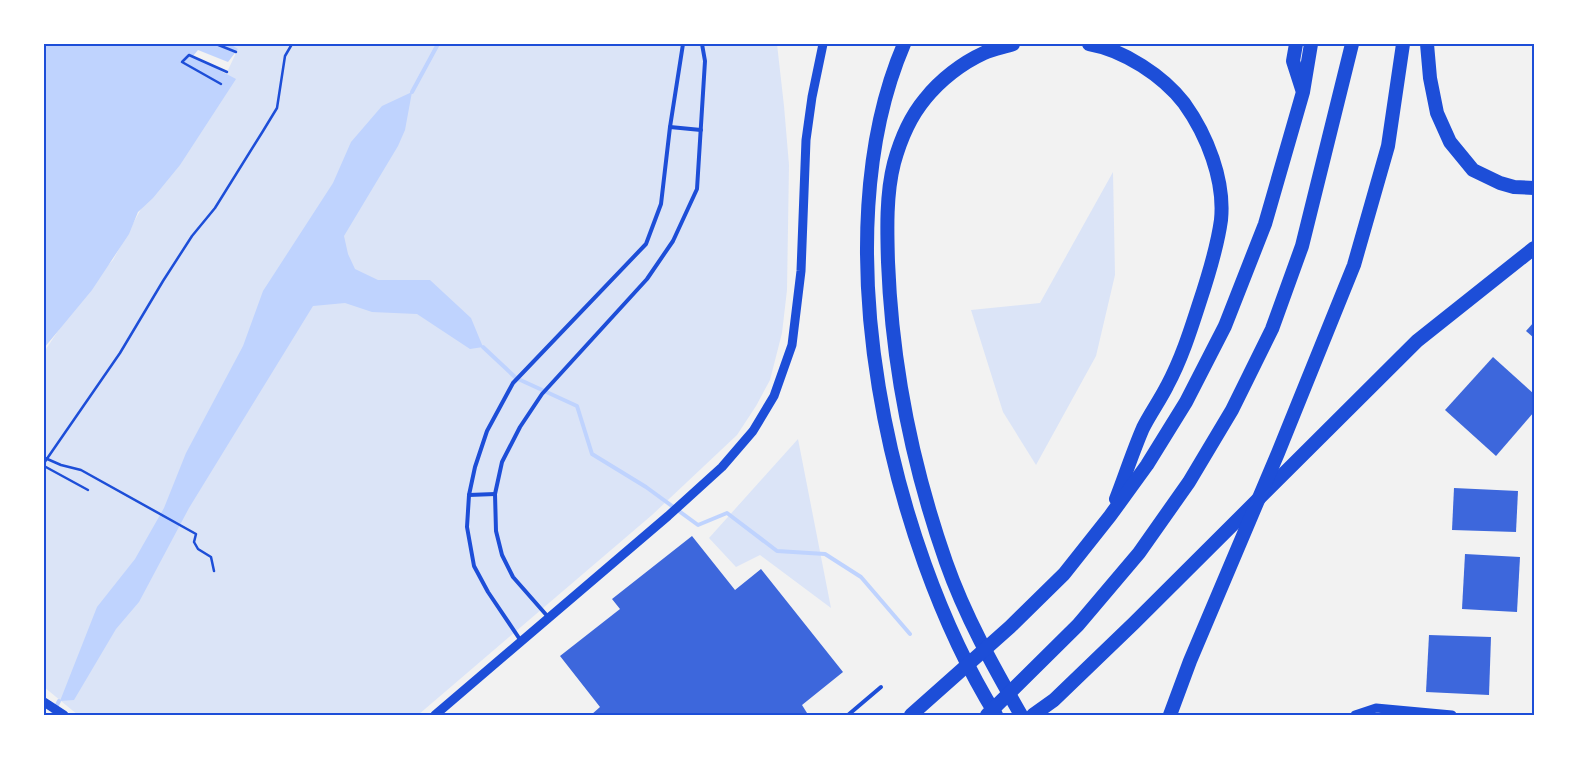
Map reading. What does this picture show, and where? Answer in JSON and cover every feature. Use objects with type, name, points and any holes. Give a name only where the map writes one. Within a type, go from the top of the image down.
[{"type":"highway","points":[[904,44],[887,90],[876,137],[870,186],[868,231],[869,304],[877,378],[886,429],[913,531],[930,581],[980,689],[996,715]]},
{"type":"highway","points":[[1013,44],[985,52],[944,78],[925,99],[910,121],[901,140],[894,165],[887,238],[890,305],[899,380],[913,450],[928,504],[947,563],[971,622],[1021,715]]},
{"type":"highway","points":[[1089,44],[1130,58],[1158,76],[1191,113],[1205,137],[1215,163],[1221,218],[1214,256],[1188,337],[1168,384],[1143,428],[1110,516]]},
{"type":"highway","points":[[1296,44],[1294,61],[1304,92]]},
{"type":"highway","points":[[911,715],[1010,627],[1064,574],[1147,465],[1186,402],[1225,326],[1265,224],[1304,92],[1311,44]]},
{"type":"highway","points":[[987,715],[1078,625],[1139,553],[1189,482],[1232,410],[1272,329],[1302,246],[1352,44]]},
{"type":"highway","points":[[1170,715],[1190,661],[1354,265],[1388,146],[1403,44]]},
{"type":"highway","points":[[1427,44],[1430,78],[1438,113],[1450,142],[1473,170],[1500,183],[1514,187],[1534,188]]},
{"type":"highway","points":[[1033,715],[1054,700],[1153,604],[1417,341],[1534,248]]},
{"type":"street","points":[[435,715],[668,516],[722,467],[753,431],[774,396],[792,344],[801,271],[806,140],[812,97],[823,44]]},
{"type":"street","points":[[44,702],[64,715]]},
{"type":"street","points":[[1355,715],[1376,708],[1452,715]]},
{"type":"lane","points":[[522,642],[488,592],[474,566],[467,527],[469,496],[475,467],[488,431],[513,383],[646,244],[661,204],[670,127],[683,44]]},
{"type":"lane","points":[[549,618],[513,577],[502,555],[496,531],[495,494],[502,462],[520,427],[542,394],[647,279],[673,241],[697,189],[705,61],[702,44]]},
{"type":"lane","points":[[670,127],[700,130]]},
{"type":"lane","points":[[469,496],[495,494]]},
{"type":"lane","points":[[848,715],[881,687]]},
{"type":"path","points":[[216,44],[236,52]]},
{"type":"path","points":[[44,463],[45,458],[120,353],[192,236],[215,208],[264,131],[277,108],[285,56],[292,44]]},
{"type":"path","points":[[221,84],[182,62],[189,55],[227,72]]},
{"type":"path","points":[[45,458],[61,466],[81,470],[196,534],[194,542],[198,549],[211,557],[214,571]]},
{"type":"path","points":[[44,466],[88,490]]},
{"type":"shaded area","points":[[223,44],[777,44],[789,165],[787,290],[782,333],[770,380],[737,435],[652,515],[418,715],[78,715],[44,687],[44,352],[90,283],[113,260],[141,209],[221,85],[236,53]]},
{"type":"shaded area","points":[[1113,172],[1115,275],[1096,356],[1036,465],[1003,412],[971,310],[1040,303]]},
{"type":"shaded area","points":[[798,439],[831,608],[760,555],[736,567],[709,538]]},
{"type":"water","points":[[44,44],[230,44],[238,49],[228,62],[198,50],[193,56],[236,79],[180,165],[153,198],[138,212],[129,234],[92,290],[44,348]]},
{"type":"water","points":[[412,92],[405,130],[398,146],[344,236],[348,254],[355,269],[378,280],[430,280],[471,318],[483,347],[470,349],[417,314],[372,312],[345,303],[313,306],[189,508],[139,602],[116,629],[74,700],[60,701],[97,607],[135,559],[164,508],[186,453],[243,346],[263,291],[333,183],[351,142],[382,106]]},
{"type":"building","points":[[1534,322],[1534,338],[1526,331]]},
{"type":"building","points":[[1493,357],[1534,394],[1534,412],[1496,456],[1445,410]]},
{"type":"building","points":[[1454,488],[1518,491],[1516,532],[1452,530]]},
{"type":"building","points":[[692,536],[735,590],[761,569],[843,672],[802,705],[807,713],[804,715],[591,715],[600,707],[560,656],[620,609],[612,599]]},
{"type":"building","points":[[1465,554],[1520,557],[1517,612],[1462,609]]},
{"type":"building","points":[[1429,635],[1491,637],[1489,695],[1426,692]]},
{"type":"waterway","points":[[412,92],[438,44]]},
{"type":"waterway","points":[[483,347],[516,378],[577,406],[592,454],[646,487],[698,525],[727,513],[777,551],[825,554],[861,577],[910,634]]},
{"type":"waterway","points":[[52,715],[59,701]]}]
